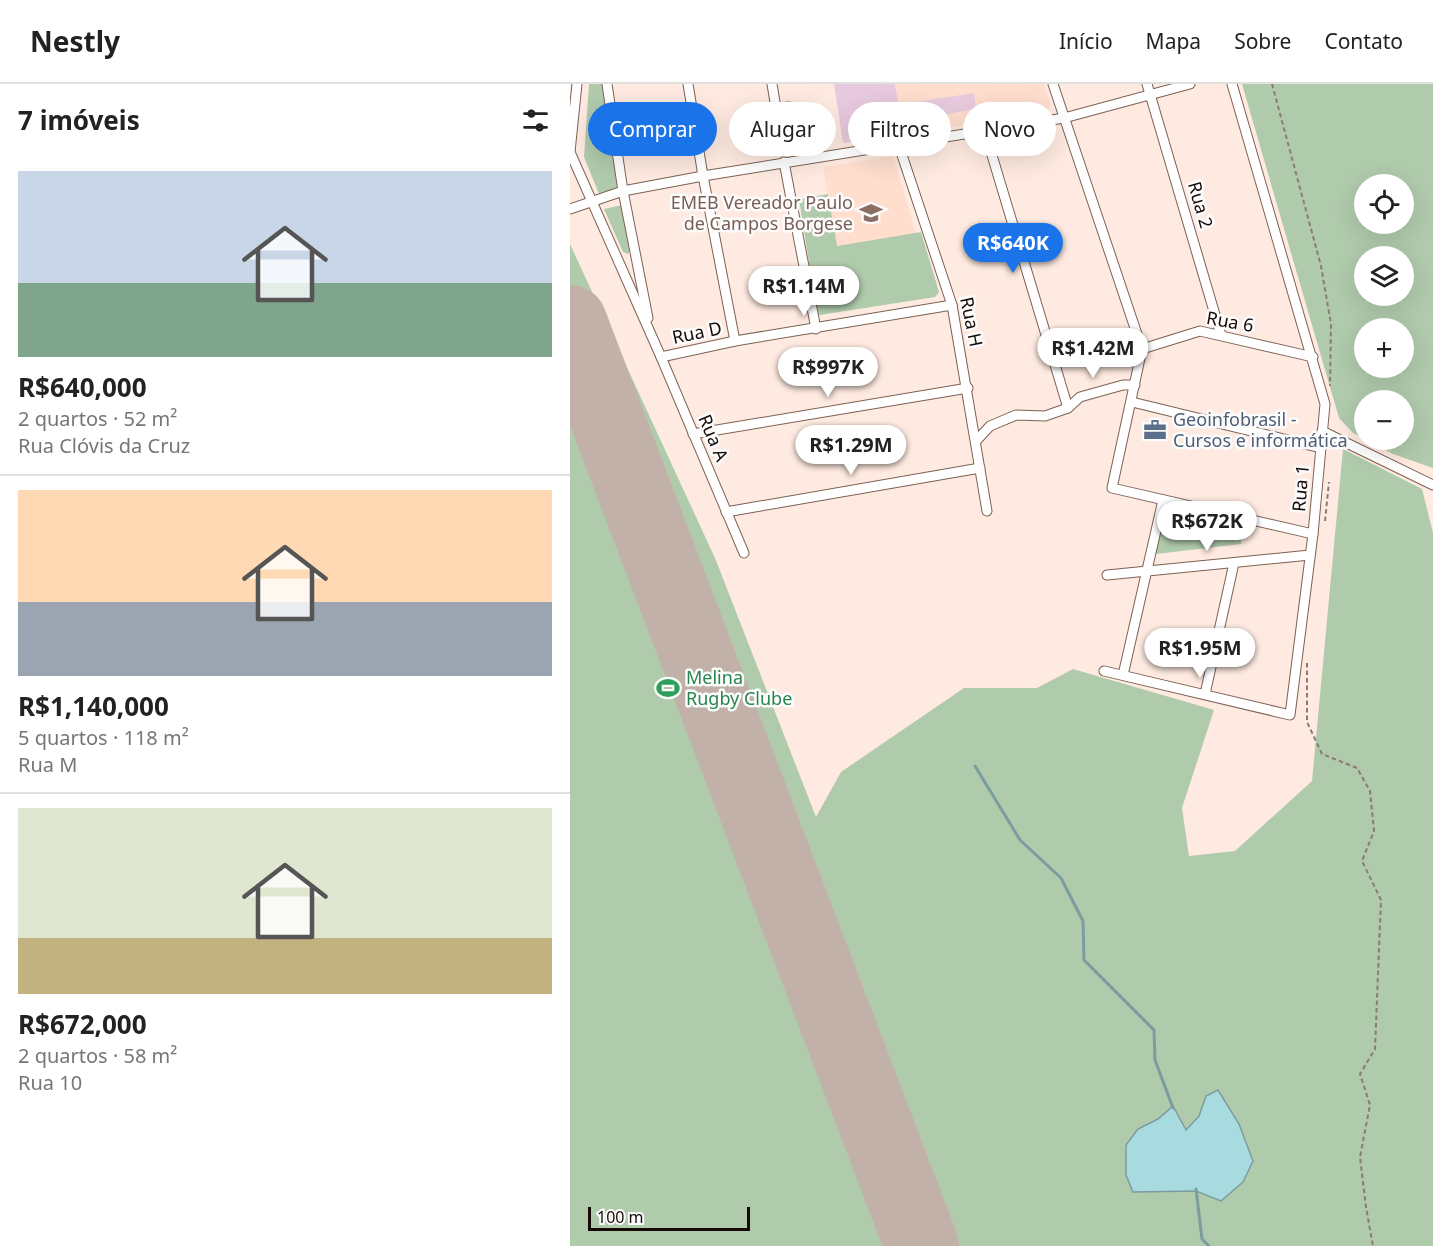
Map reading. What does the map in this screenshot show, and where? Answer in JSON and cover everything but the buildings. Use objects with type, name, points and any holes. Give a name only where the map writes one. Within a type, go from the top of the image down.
[{"type":"street","name":"Rua A","points":[[577,84],[570,152],[661,357],[744,553]]},
{"type":"street","name":"Rua A","points":[[607,84],[623,191],[651,337]]},
{"type":"street","points":[[688,84],[735,341]]},
{"type":"street","points":[[772,84],[775,102]]},
{"type":"street","points":[[1053,84],[1142,349],[1112,489],[1313,534]]},
{"type":"street","name":"Rua 2","points":[[1147,84],[1221,335]]},
{"type":"street","points":[[1056,119],[1190,84]]},
{"type":"street","name":"Rua 1","points":[[1104,671],[1290,715],[1313,534],[1324,404],[1233,84]]},
{"type":"street","points":[[570,209],[623,191],[848,153]]},
{"type":"street","name":"Rua H","points":[[901,156],[952,305],[968,388],[987,512]]},
{"type":"street","points":[[992,156],[1068,408]]},
{"type":"street","points":[[784,162],[816,329]]},
{"type":"street","name":"Rua D","points":[[661,357],[735,341],[952,305]]},
{"type":"street","name":"Rua 6","points":[[1142,349],[1200,331],[1312,357]]},
{"type":"street","points":[[976,440],[990,426],[1016,415],[1045,416],[1068,408],[1080,397],[1123,385],[1135,385]]},
{"type":"street","points":[[693,434],[968,388]]},
{"type":"street","points":[[1132,402],[1321,448]]},
{"type":"street","points":[[1322,431],[1433,485]]},
{"type":"street","points":[[726,512],[980,468]]},
{"type":"street","points":[[1123,675],[1163,500]]},
{"type":"street","points":[[1107,575],[1310,555]]},
{"type":"street","points":[[1205,694],[1234,563]]},
{"type":"path","points":[[1272,84],[1321,266],[1331,324],[1330,390]]},
{"type":"path","points":[[1324,525],[1329,473]]},
{"type":"path","points":[[1307,654],[1307,722],[1322,754],[1357,768],[1370,791],[1374,831],[1362,861],[1381,900],[1380,947],[1375,1049],[1360,1074],[1370,1105],[1360,1157],[1373,1246]]},
{"type":"shaded area","points":[[895,84],[1044,84],[1050,102],[963,102],[963,125],[951,127],[951,102],[898,102]]},
{"type":"shaded area","name":"EMEB Vereador Paulo de Campos Borgese","points":[[893,156],[916,233],[836,246],[823,167]]},
{"type":"green space","points":[[589,84],[603,84],[606,102],[588,102],[588,156],[614,156],[619,190],[599,194],[584,157]]},
{"type":"green space","points":[[1242,84],[1433,84],[1433,468],[1385,450],[1414,450],[1414,390],[1354,390],[1353,433],[1339,418]]},
{"type":"green space","points":[[828,194],[837,246],[921,232],[939,292],[935,297],[820,315],[817,313],[799,199]]},
{"type":"green space","points":[[622,205],[630,250],[628,254],[623,252],[604,209]]},
{"type":"green space","points":[[570,244],[715,558],[816,817],[841,772],[964,688],[1037,688],[1073,669],[1214,710],[1182,808],[1189,856],[1235,851],[1312,781],[1343,449],[1422,489],[1433,533],[1433,1246],[570,1246]]},
{"type":"green space","points":[[1166,505],[1243,522],[1241,544],[1156,554]]},
{"type":"water","points":[[1218,1090],[1239,1124],[1253,1161],[1243,1182],[1221,1201],[1196,1191],[1133,1192],[1126,1175],[1126,1145],[1138,1129],[1158,1119],[1173,1106],[1186,1130],[1199,1116],[1206,1096]]},
{"type":"waterway","points":[[975,766],[1020,840],[1061,878],[1083,921],[1084,960],[1154,1030],[1155,1060],[1173,1108]]},
{"type":"waterway","points":[[1196,1189],[1202,1239],[1209,1246]]},
{"type":"runway","points":[[570,322],[922,1246]]},
{"type":"place","name":"EMEB Vereador Paulo de Campos Borgese","points":[[871,213]]},
{"type":"place","name":"Geoinfobrasil - Cursos e informática","points":[[1155,430]]},
{"type":"place","name":"Melina Rugby Clube","points":[[668,688]]}]
